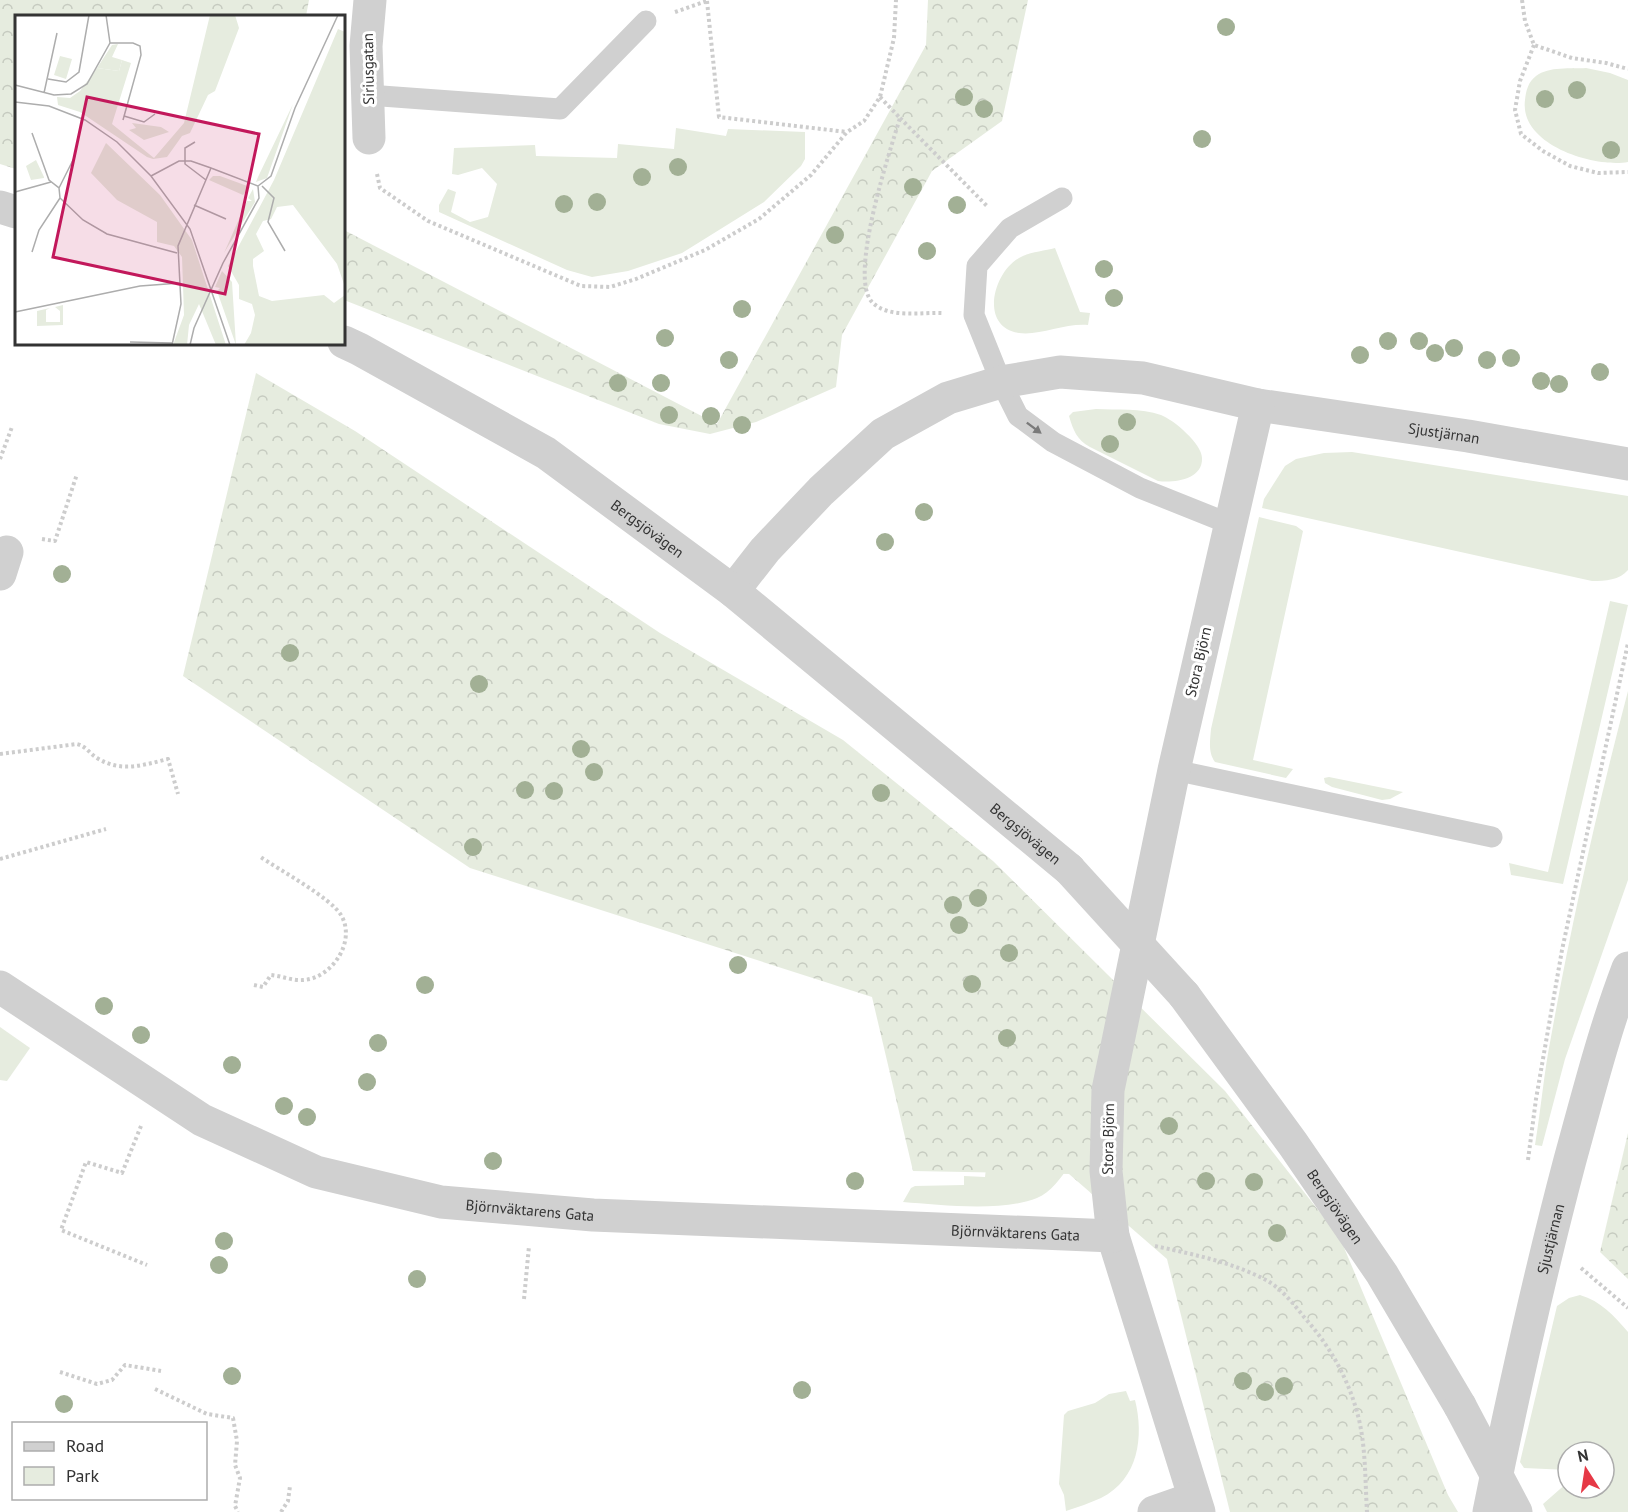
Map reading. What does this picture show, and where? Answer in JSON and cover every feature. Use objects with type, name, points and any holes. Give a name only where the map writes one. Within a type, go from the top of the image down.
[{"type":"street","name":"Siriusgatan","points":[[369,138],[366,46],[370,0]]},
{"type":"street","points":[[0,207],[15,212]]},
{"type":"street","name":"Bergsjövägen","points":[[345,342],[546,453],[733,591],[1068,869],[1184,995],[1293,1144],[1382,1274],[1460,1406],[1516,1512]]},
{"type":"street","points":[[733,591],[765,550],[821,491],[883,434],[948,398],[1001,382],[1060,372],[1143,378],[1258,405]]},
{"type":"street","name":"Sjustjärnan","points":[[1258,405],[1468,436],[1628,464]]},
{"type":"street","name":"Stora Björn","points":[[1196,1505],[1113,1236],[1106,1171],[1108,1089],[1174,770],[1258,405]]},
{"type":"street","name":"Sjustjärnan","points":[[1489,1512],[1548,1240],[1595,1064],[1628,968]]},
{"type":"street","name":"Björnväktarens Gata","points":[[0,987],[202,1120],[315,1172],[441,1202],[593,1215],[1113,1236]]},
{"type":"street","points":[[1155,1512],[1196,1505]]},
{"type":"lane","points":[[368,95],[560,109],[646,21]]},
{"type":"lane","points":[[1062,198],[1010,228],[977,266],[974,315],[1001,382],[1018,416],[1053,442],[1140,488],[1230,524]]},
{"type":"lane","points":[[1174,770],[1492,837]]},
{"type":"path","points":[[369,138],[380,188],[428,221],[581,286],[610,287],[636,279],[705,250],[759,219],[811,175],[847,132],[864,121],[880,97],[894,38],[896,0]]},
{"type":"path","points":[[1522,0],[1534,45],[1520,81],[1515,110],[1521,134],[1543,151],[1570,166],[1598,173],[1628,172]]},
{"type":"path","points":[[708,1],[719,117],[847,132]]},
{"type":"path","points":[[1534,45],[1572,58],[1628,69]]},
{"type":"path","points":[[880,97],[986,205]]},
{"type":"path","points":[[900,118],[875,203],[864,275],[865,288],[872,301],[894,312],[974,315]]},
{"type":"path","points":[[0,459],[12,426]]},
{"type":"path","points":[[13,555],[55,541],[76,474]]},
{"type":"path","points":[[1528,1167],[1536,1099],[1562,950],[1628,643]]},
{"type":"path","points":[[0,754],[78,744],[95,758],[128,768],[168,759],[178,794]]},
{"type":"path","points":[[0,859],[106,829]]},
{"type":"path","points":[[254,985],[263,987],[271,975],[302,980],[318,977],[336,961],[343,948],[345,936],[341,916],[330,903],[259,856]]},
{"type":"path","points":[[147,1265],[61,1230],[86,1162],[122,1173],[156,1089]]},
{"type":"path","points":[[524,1299],[532,1209]]},
{"type":"path","points":[[1113,1236],[1230,1264],[1266,1280],[1291,1301],[1315,1328],[1340,1365],[1358,1413],[1367,1512]]},
{"type":"path","points":[[1548,1240],[1628,1308]]},
{"type":"path","points":[[60,1372],[97,1384],[112,1380],[125,1365],[161,1371]]},
{"type":"path","points":[[154,1389],[207,1414],[233,1418],[237,1441],[235,1465],[240,1478],[235,1506],[238,1512]]},
{"type":"path","points":[[281,1512],[288,1501],[290,1486]]},
{"type":"green space","points":[[0,0],[309,0],[306,15],[15,15],[15,169],[0,164]]},
{"type":"green space","points":[[928,0],[1028,0],[1002,121],[932,171],[842,335],[836,387],[756,422],[710,434],[659,424],[345,300],[345,231],[717,424],[926,45]]},
{"type":"green space","points":[[1586,68],[1628,80],[1628,162],[1597,161],[1562,150],[1546,141],[1534,130],[1526,116],[1526,93],[1533,78],[1554,69]]},
{"type":"green space","points":[[676,128],[726,136],[728,129],[805,132],[805,159],[801,166],[764,202],[682,253],[628,271],[592,277],[567,270],[439,212],[439,205],[448,189],[456,192],[451,212],[470,222],[488,217],[497,184],[482,168],[458,175],[452,174],[454,148],[535,145],[536,156],[617,158],[618,144],[674,149]]},
{"type":"green space","points":[[1055,248],[1080,312],[1090,313],[1088,325],[1027,333],[1006,329],[998,321],[994,299],[1002,275],[1019,258]]},
{"type":"green space","points":[[256,373],[355,431],[660,633],[843,740],[993,861],[1225,1091],[1340,1238],[1448,1495],[1458,1512],[1230,1512],[1167,1259],[1069,1174],[913,1171],[872,997],[470,868],[183,676]]},
{"type":"green space","points":[[1096,409],[1145,411],[1166,418],[1180,427],[1201,452],[1201,465],[1198,471],[1179,480],[1158,481],[1090,447],[1076,434],[1069,416],[1073,412]]},
{"type":"green space","points":[[1352,452],[1628,496],[1628,570],[1617,578],[1592,581],[1262,508],[1264,499],[1285,466],[1296,459],[1324,453]]},
{"type":"green space","points":[[1259,517],[1296,526],[1303,531],[1253,760],[1293,769],[1286,778],[1215,762],[1210,751],[1211,729]]},
{"type":"green space","points":[[1610,601],[1628,605],[1563,884],[1511,875],[1509,863],[1548,872]]},
{"type":"green space","points":[[1628,691],[1628,880],[1565,1059],[1542,1146],[1535,1145],[1549,1050],[1577,906]]},
{"type":"green space","points":[[1329,777],[1403,792],[1390,799],[1382,800],[1332,787],[1325,783],[1324,778]]},
{"type":"green space","points":[[1007,990],[1069,1166],[1047,1192],[1023,1202],[971,1206],[903,1202],[911,1188],[915,1186],[964,1185],[964,1176],[985,1177]]},
{"type":"green space","points":[[0,1027],[30,1048],[7,1081],[0,1080]]},
{"type":"green space","points":[[1628,1133],[1628,1279],[1600,1252]]},
{"type":"green space","points":[[1580,1295],[1601,1305],[1628,1332],[1628,1512],[1547,1512],[1543,1504],[1556,1493],[1556,1500],[1616,1500],[1616,1440],[1556,1440],[1556,1469],[1524,1468],[1520,1462],[1557,1306],[1569,1298]]},
{"type":"green space","points":[[1126,1391],[1130,1401],[1135,1400],[1139,1428],[1136,1455],[1131,1468],[1114,1490],[1101,1498],[1066,1511],[1064,1495],[1059,1484],[1064,1415],[1068,1411],[1095,1403],[1109,1394]]}]
